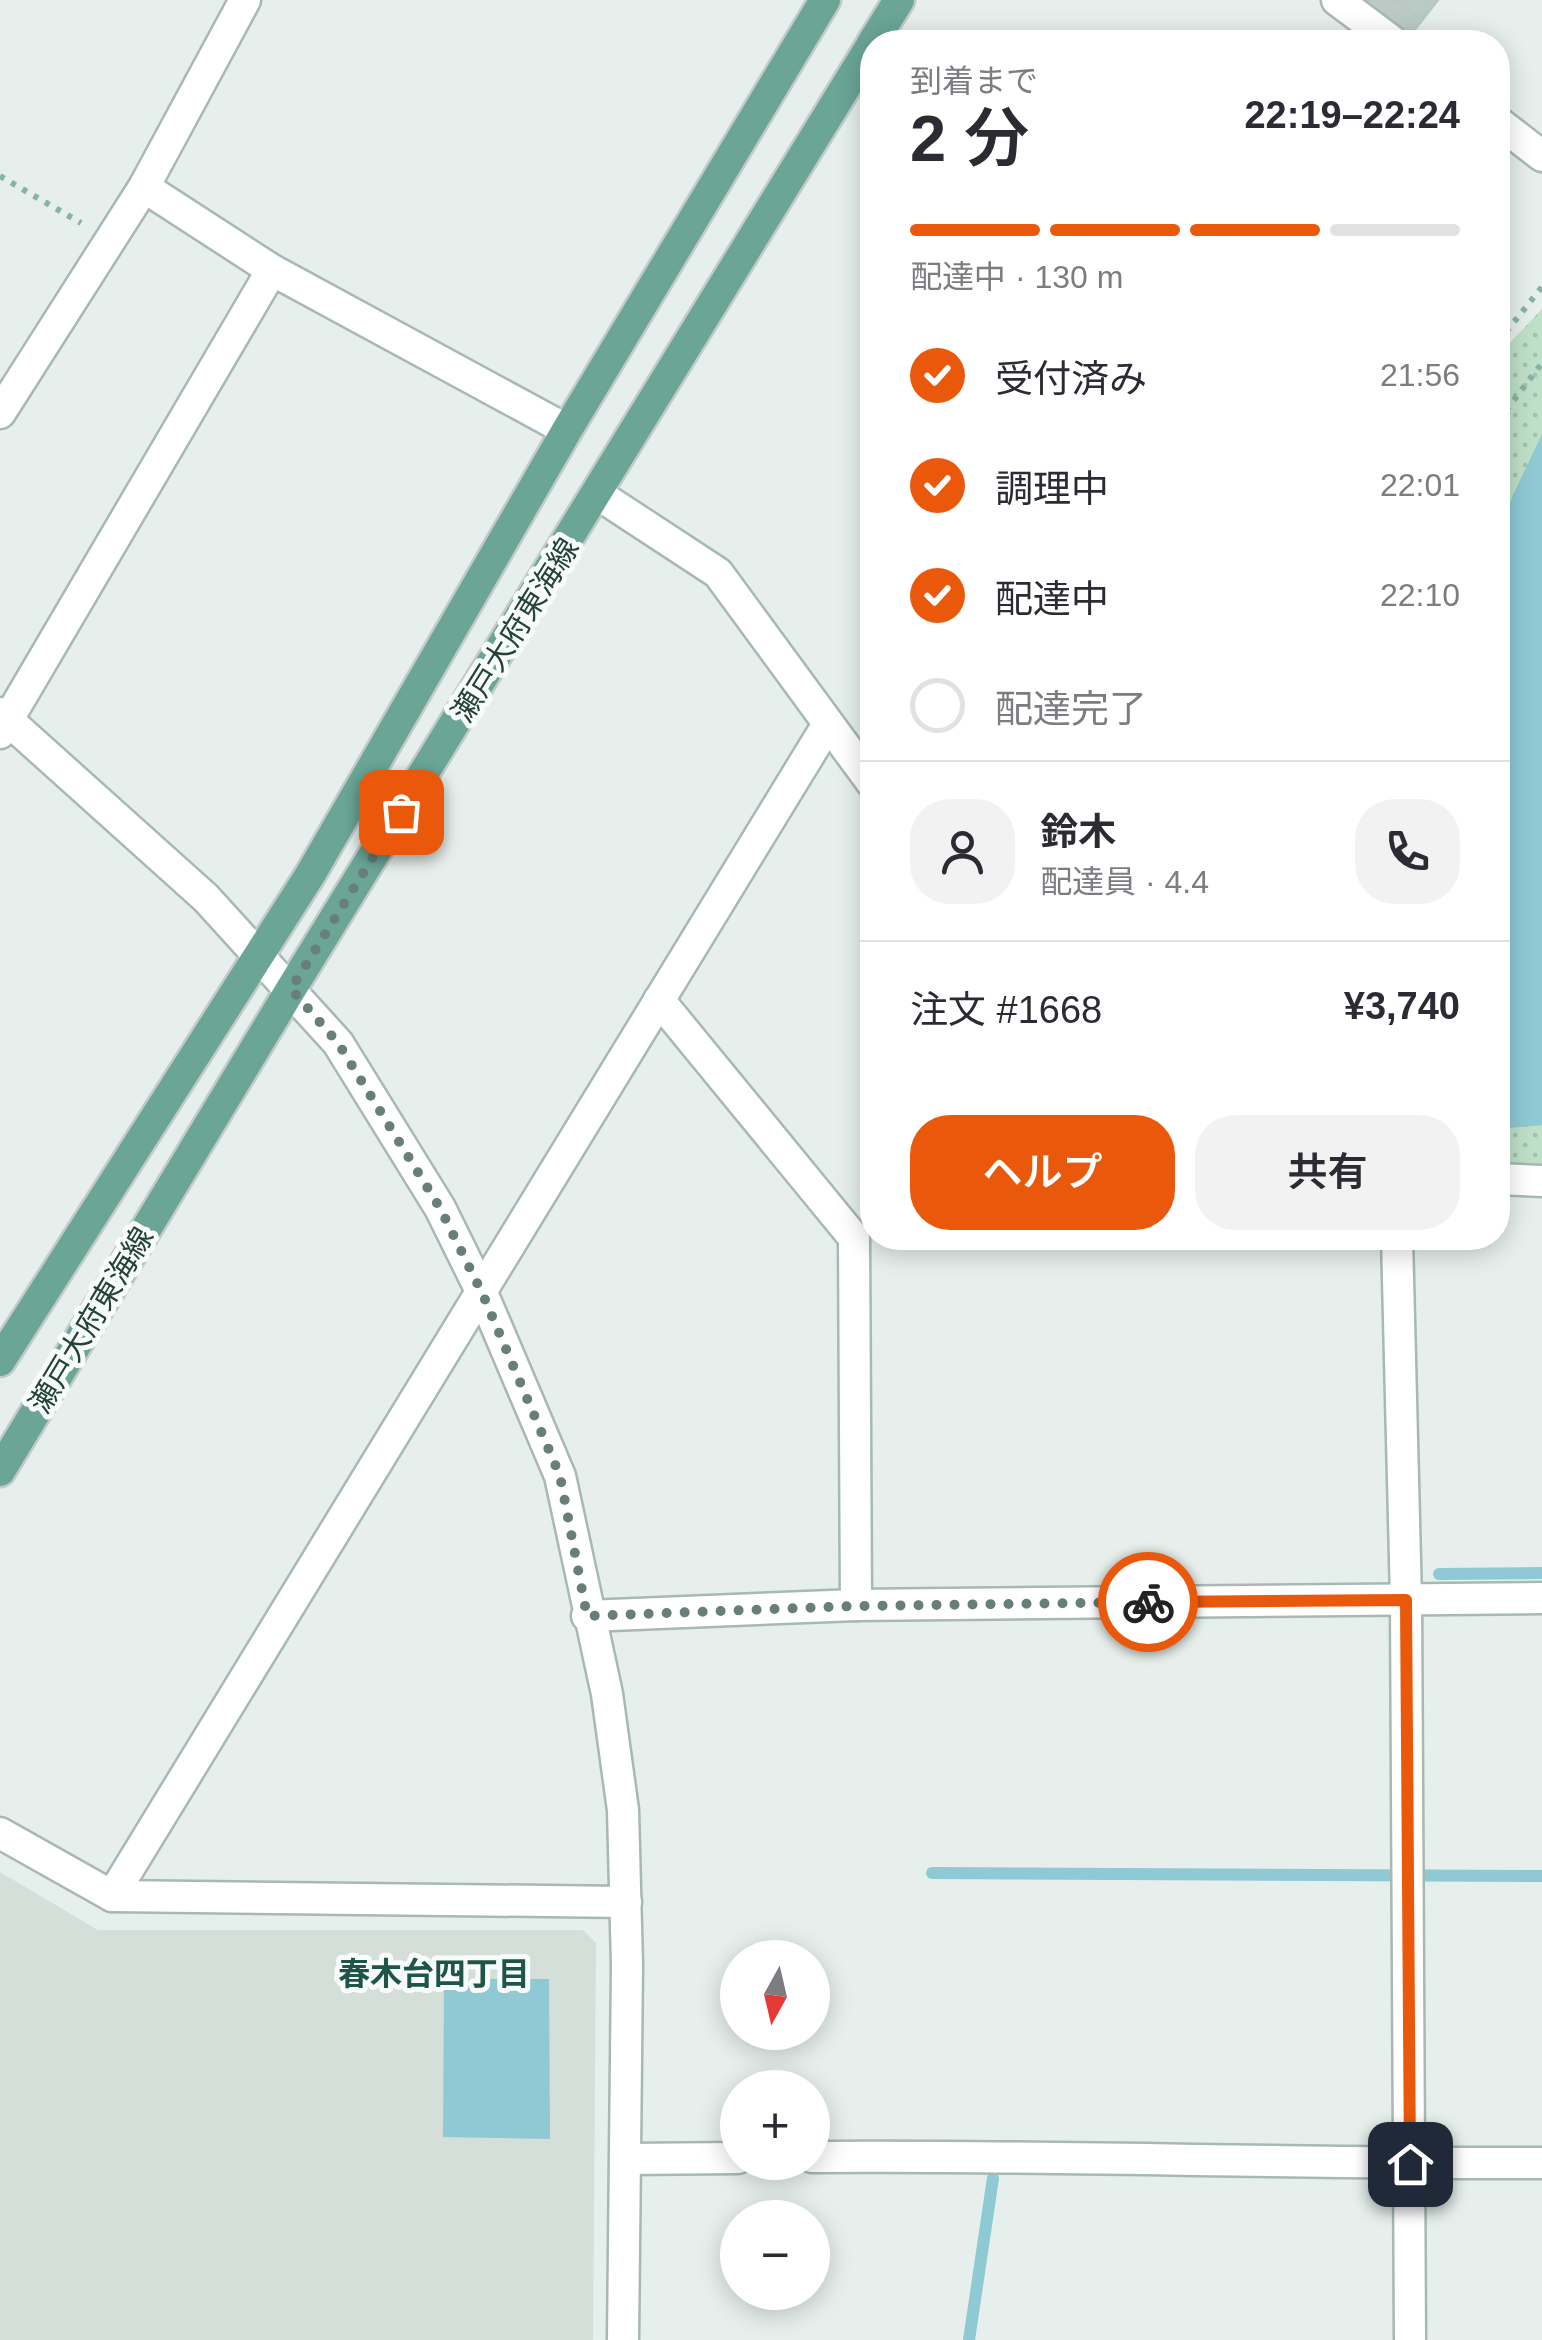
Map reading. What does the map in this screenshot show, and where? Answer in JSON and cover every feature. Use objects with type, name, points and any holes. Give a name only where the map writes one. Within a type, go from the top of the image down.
[{"type":"main road","name":"瀬戸大府東海線","points":[[0,1361],[261,954],[567,430],[826,0]]},
{"type":"main road","name":"瀬戸大府東海線","points":[[881,30],[899,0]]},
{"type":"main road","name":"瀬戸大府東海線","points":[[0,1471],[291,989],[860,64]]},
{"type":"street","points":[[0,413],[144,187],[244,0]]},
{"type":"street","points":[[1337,0],[1377,30]]},
{"type":"street","points":[[1510,131],[1542,156]]},
{"type":"street","points":[[144,187],[272,270],[567,430]]},
{"type":"street","points":[[272,270],[3,723],[206,898],[338,1043],[440,1208],[483,1295],[560,1476],[587,1616],[607,1694],[624,1810],[623,2340]]},
{"type":"street","points":[[598,494],[718,573],[860,768]]},
{"type":"street","points":[[112,1896],[483,1295],[828,724]]},
{"type":"street","points":[[660,1000],[860,1232]]},
{"type":"street","points":[[1510,1180],[1542,1181]]},
{"type":"street","points":[[856,1606],[863,1250]]},
{"type":"street","points":[[1397,1250],[1406,1600],[1410,2340]]},
{"type":"street","points":[[587,1616],[856,1606],[1542,1598]]},
{"type":"street","points":[[0,1833],[112,1896],[626,1902]]},
{"type":"street","points":[[830,2157],[1003,2155],[1542,2164]]},
{"type":"street","points":[[626,2159],[720,2158]]},
{"type":"path","points":[[0,176],[108,238]]},
{"type":"path","points":[[1510,327],[1542,286]]},
{"type":"path","points":[[1510,405],[1542,363]]},
{"type":"shaded area","points":[[0,1872],[98,1930],[583,1930],[596,1943],[593,2340],[0,2340]]},
{"type":"green space","points":[[1542,309],[1542,1166],[1510,1165],[1510,343]]},
{"type":"water","points":[[1542,434],[1542,1125],[1510,1128],[1510,502]]},
{"type":"water","points":[[444,1979],[549,1979],[550,2139],[443,2137]]},
{"type":"building","points":[[1361,0],[1438,0],[1414,30],[1400,30]]},
{"type":"building","points":[[1396,0],[1428,0],[1416,15]]},
{"type":"waterway","points":[[1439,1574],[1542,1573]]},
{"type":"waterway","points":[[932,1873],[1542,1876]]},
{"type":"waterway","points":[[969,2340],[993,2178]]},
{"type":"way so far","points":[[401,812],[291,989],[338,1043],[440,1208],[483,1295],[560,1476],[587,1616],[856,1606],[1148,1602]]},
{"type":"district","name":"春木台四丁目","points":[[434,1974]]},
{"type":"route","points":[[1148,1602],[1406,1600],[1410,2164]]}]
